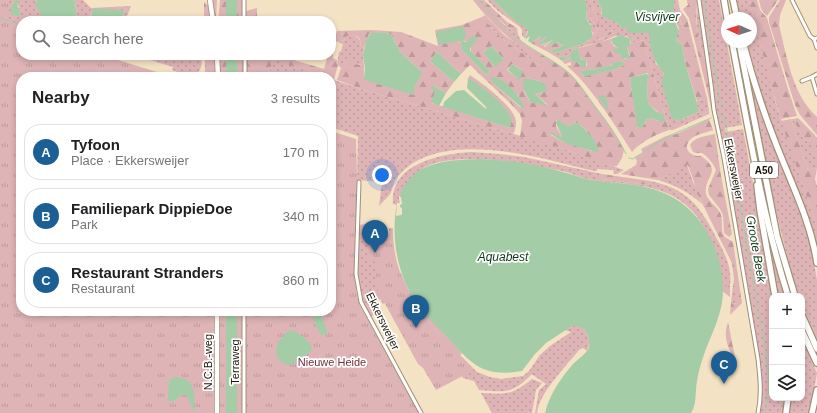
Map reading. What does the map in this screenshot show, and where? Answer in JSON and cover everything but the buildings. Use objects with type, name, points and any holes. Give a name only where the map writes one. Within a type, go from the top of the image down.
[{"type":"highway","points":[[724,0],[726,12]]},
{"type":"highway","points":[[732,0],[735,12]]},
{"type":"highway","name":"A50","points":[[733,48],[751,143],[772,238],[787,293]]},
{"type":"highway","name":"A50","points":[[740,48],[771,208],[784,262],[794,293]]},
{"type":"highway","points":[[744,48],[754,86],[805,216],[817,263]]},
{"type":"highway","name":"A50","points":[[751,143],[760,210],[774,293]]},
{"type":"highway","points":[[805,322],[817,349]]},
{"type":"highway","points":[[805,338],[817,363]]},
{"type":"highway","points":[[812,413],[817,390]]},
{"type":"highway","points":[[786,413],[788,401]]},
{"type":"street","points":[[210,0],[212,16]]},
{"type":"street","points":[[244,0],[244,16]]},
{"type":"street","name":"Ekkersweijer","points":[[699,0],[714,110],[724,158],[758,361],[761,384],[758,413]]},
{"type":"street","points":[[792,0],[810,36],[816,38],[817,48]]},
{"type":"street","points":[[217,60],[218,72]]},
{"type":"street","points":[[245,60],[245,72]]},
{"type":"street","points":[[802,81],[817,74]]},
{"type":"street","points":[[812,77],[817,94]]},
{"type":"street","name":"Ekkersweijer","points":[[359,182],[356,274],[361,302],[421,413]]},
{"type":"street","name":"N.C.B.-weg","points":[[217,316],[217,413]]},
{"type":"street","name":"Terraweg","points":[[244,316],[244,413]]},
{"type":"green space","name":"Nieuwe Heide","points":[[0,0],[9,0],[6,20],[16,23],[16,60],[118,60],[157,72],[16,72],[16,316],[336,316],[336,133],[356,139],[357,180],[354,270],[357,296],[360,306],[419,413],[0,413]]},
{"type":"green space","points":[[9,0],[15,0],[13,5],[20,8],[17,4],[19,0],[37,0],[36,2],[44,16],[16,16],[16,25],[6,22]]},
{"type":"green space","points":[[73,0],[83,0],[91,8],[131,6],[127,16],[123,16],[124,13],[76,16],[75,2]]},
{"type":"green space","points":[[212,0],[217,0],[216,16],[214,16]]},
{"type":"green space","points":[[220,0],[226,0],[226,16],[218,16]]},
{"type":"green space","points":[[237,0],[243,0],[243,16],[237,16]]},
{"type":"green space","points":[[473,0],[479,0],[499,22],[516,37],[561,66],[574,77],[616,134],[624,150],[622,158],[617,166],[612,166],[561,148],[520,137],[522,121],[520,114],[510,103],[470,65],[461,74],[437,52],[430,61],[454,82],[446,93],[432,85],[435,92],[432,103],[510,128],[506,111],[483,88],[468,78],[470,75],[497,96],[510,109],[516,122],[513,134],[361,89],[337,80],[341,68],[343,69],[345,59],[347,58],[353,64],[364,65],[364,77],[414,95],[414,88],[421,76],[420,70],[400,52],[391,34],[382,32],[369,34],[364,48],[361,46],[360,39],[353,35],[345,38],[344,41],[340,40],[340,42],[336,41],[337,31],[372,30],[401,32],[438,46],[435,30],[462,25],[482,17],[501,38],[541,66],[544,66],[542,62],[513,41],[496,26]],"holes":[[[458,41],[466,41],[471,46],[471,51],[490,71],[486,75],[461,49],[462,44]],[[491,46],[504,59],[494,66],[483,53]],[[512,64],[522,70],[517,78],[507,70]],[[493,77],[499,79],[519,96],[521,108],[494,84]],[[526,78],[540,81],[546,88],[542,93],[535,94],[548,105],[530,102],[524,91]],[[556,120],[567,126],[578,123],[587,131],[592,151],[564,142],[549,134],[562,137],[556,126]]]},
{"type":"green space","points":[[479,0],[481,0],[501,22],[517,35],[518,34],[521,41],[497,21]]},
{"type":"green space","points":[[481,0],[484,0],[507,22],[517,28],[518,34],[517,35],[495,16]]},
{"type":"green space","points":[[487,0],[493,0],[510,17],[528,30],[525,38],[522,36],[522,30],[520,27],[498,11]]},
{"type":"green space","points":[[585,0],[590,0],[593,10],[589,13],[592,22],[596,23],[597,32],[593,33],[591,31],[591,24],[587,19],[587,6]]},
{"type":"green space","points":[[590,0],[592,0],[600,29],[608,32],[615,30],[616,32],[598,40],[598,37],[594,38],[593,33],[597,32],[596,23],[592,22],[589,12],[593,10]]},
{"type":"green space","points":[[592,0],[597,0],[601,7],[601,14],[621,27],[627,28],[632,33],[650,33],[650,40],[656,64],[664,73],[662,80],[683,119],[698,112],[697,101],[707,98],[709,111],[681,125],[672,126],[673,130],[669,130],[644,40],[631,43],[629,41],[634,40],[626,36],[615,36],[571,51],[571,56],[566,58],[563,56],[558,58],[548,52],[555,53],[583,44],[593,35],[598,37],[599,40],[616,32],[613,30],[608,32],[600,29]]},
{"type":"green space","points":[[674,0],[676,0],[683,29],[679,28],[674,20]]},
{"type":"green space","points":[[676,0],[678,0],[680,10],[687,19],[707,98],[697,101],[685,63],[682,45],[676,40],[679,28],[683,28]]},
{"type":"green space","points":[[687,0],[697,0],[696,27],[702,52],[707,64],[712,110],[689,18],[683,9],[688,5]]},
{"type":"green space","points":[[700,0],[719,0],[721,12],[721,48],[728,48],[742,125],[725,128],[726,132],[743,129],[773,293],[769,293],[769,401],[787,401],[785,413],[759,413],[762,392],[762,377],[724,148],[717,126],[710,65]]},
{"type":"green space","points":[[737,0],[749,0],[752,12],[740,12]]},
{"type":"green space","points":[[749,0],[757,0],[760,10],[767,18],[797,116],[781,119],[757,32],[757,12],[752,12]]},
{"type":"green space","points":[[759,0],[778,0],[767,16],[761,9]]},
{"type":"green space","points":[[780,0],[786,0],[780,15],[779,25],[788,62],[796,86],[809,108],[817,117],[817,135],[800,115],[795,105],[769,22],[769,17]]},
{"type":"green space","points":[[204,2],[208,5],[210,16],[204,16]]},
{"type":"green space","points":[[698,6],[707,64],[702,52],[696,27]]},
{"type":"green space","points":[[257,8],[257,16],[246,16],[246,11]]},
{"type":"green space","points":[[485,15],[504,35],[542,62],[544,66],[541,66],[501,38],[482,17]]},
{"type":"green space","points":[[757,31],[776,104],[817,227],[817,248],[780,144],[765,106],[749,48],[757,48]]},
{"type":"green space","points":[[348,35],[354,35],[360,40],[361,46],[364,48],[364,65],[353,64],[347,59],[343,69],[339,66],[338,62],[339,52],[341,51],[343,44],[339,43],[340,40],[344,41]]},
{"type":"green space","points":[[541,35],[537,41],[548,36],[540,43],[542,45],[553,39],[544,46],[545,47],[558,42],[560,42],[559,44],[562,46],[548,52],[531,43]]},
{"type":"green space","points":[[613,38],[611,42],[618,48],[615,53],[619,52],[623,58],[627,59],[630,56],[627,47],[631,43],[644,40],[669,130],[649,139],[635,148],[632,152],[594,95],[567,66],[571,65],[571,62],[565,64],[562,61],[572,58],[581,65],[587,66],[586,59],[581,60],[578,48]],"holes":[[[622,61],[624,65],[616,69],[583,76],[582,71],[600,69]],[[648,73],[648,103],[659,113],[658,121],[651,118],[646,120],[643,126],[638,128],[630,79],[632,77]]]},
{"type":"green space","points":[[150,60],[202,60],[202,63],[198,72],[178,72],[172,70],[173,67]]},
{"type":"green space","points":[[205,60],[216,60],[216,72],[205,72]]},
{"type":"green space","points":[[219,60],[226,60],[226,72],[220,72]]},
{"type":"green space","points":[[237,60],[243,60],[243,72],[237,72]]},
{"type":"green space","points":[[246,60],[273,60],[269,72],[246,72]]},
{"type":"green space","points":[[273,60],[276,60],[311,72],[269,72]]},
{"type":"green space","points":[[273,60],[294,60],[324,69],[327,60],[337,60],[338,65],[336,72],[310,72]]},
{"type":"green space","points":[[750,76],[765,123],[811,246],[817,280],[817,339],[805,311],[805,293],[798,293],[784,243],[758,128]]},
{"type":"green space","points":[[336,81],[561,148],[624,170],[614,174],[613,170],[589,170],[545,159],[495,150],[469,149],[445,151],[423,158],[405,169],[395,180],[389,196],[379,206],[382,182],[357,180],[358,136],[336,129]]},
{"type":"green space","points":[[709,111],[709,114],[673,130],[671,126],[681,125]]},
{"type":"green space","points":[[798,118],[814,134],[810,140],[805,141],[793,119]]},
{"type":"green space","points":[[709,119],[713,130],[694,137],[689,141],[687,147],[689,152],[701,156],[708,161],[711,166],[712,170],[707,183],[706,194],[708,199],[721,214],[723,234],[726,238],[733,242],[742,303],[730,315],[731,303],[737,304],[738,293],[732,293],[734,279],[732,263],[695,189],[688,165],[658,180],[621,174],[636,165],[637,161],[635,157],[643,153],[641,149],[664,137],[676,134]]},
{"type":"green space","points":[[791,119],[793,119],[805,141],[810,140],[814,134],[816,137],[813,141],[814,144],[811,152],[817,157],[817,168],[808,170]]},
{"type":"green space","points":[[791,119],[808,170],[817,168],[815,179],[817,186],[817,227],[781,121]]},
{"type":"green space","points":[[715,134],[732,234],[729,237],[724,233],[723,215],[709,195],[708,189],[716,170],[706,156],[702,153],[693,152],[690,145],[694,140]]},
{"type":"green space","points":[[816,137],[817,157],[811,152],[810,148],[814,144],[813,141]]},
{"type":"green space","points":[[471,152],[524,157],[602,174],[601,179],[648,185],[650,181],[663,184],[674,189],[683,194],[698,208],[711,227],[728,262],[730,286],[722,286],[722,280],[712,246],[706,231],[698,218],[686,205],[664,192],[652,188],[588,179],[562,171],[512,162],[473,159],[455,160],[439,162],[422,169],[399,197],[400,203],[397,205],[393,204],[394,190],[400,179],[408,170],[420,163],[446,155]]},
{"type":"green space","points":[[687,165],[702,204],[682,189],[658,180]]},
{"type":"green space","points":[[602,174],[650,181],[648,185],[601,179]]},
{"type":"green space","points":[[381,221],[381,228],[386,229],[386,240],[382,239],[379,232],[371,231],[368,228],[359,228],[359,225]]},
{"type":"green space","points":[[359,228],[368,228],[371,231],[379,232],[398,296],[383,304],[380,299],[365,308],[359,289],[357,268]]},
{"type":"green space","points":[[389,228],[393,228],[393,249],[407,291],[448,347],[462,357],[477,372],[501,379],[523,376],[529,371],[540,355],[550,346],[571,332],[565,330],[575,325],[583,328],[588,335],[589,340],[587,351],[583,348],[579,350],[561,371],[548,388],[539,405],[537,413],[535,413],[539,390],[546,384],[533,375],[531,375],[519,386],[502,391],[479,390],[474,381],[463,378],[387,267]]},
{"type":"green space","points":[[766,228],[784,293],[777,293]]},
{"type":"green space","points":[[366,232],[393,235],[401,277],[409,294],[432,325],[474,370],[436,390],[423,368],[418,364],[378,291],[375,279],[375,262],[367,259],[368,241],[365,240]]},
{"type":"green space","points":[[399,272],[401,273],[408,289],[420,308],[462,353],[460,356],[450,355],[449,345],[419,311],[407,291]]},
{"type":"green space","points":[[722,286],[730,286],[730,297],[722,291]]},
{"type":"green space","points":[[732,293],[738,293],[737,304],[731,303]]},
{"type":"green space","points":[[375,303],[380,312],[370,317],[365,308]]},
{"type":"green space","points":[[728,322],[735,357],[733,358],[726,340]]},
{"type":"green space","points":[[805,346],[817,373],[810,413],[789,413],[791,401],[805,401]]},
{"type":"green space","points":[[532,379],[542,383],[536,390],[532,413],[492,413],[481,393],[508,393],[519,388]]},
{"type":"water","points":[[15,0],[19,0],[17,4],[21,15],[18,16],[12,15],[10,11]]},
{"type":"water","points":[[37,0],[73,0],[75,2],[76,16],[42,16],[35,5]]},
{"type":"water","points":[[226,0],[237,0],[237,16],[226,16]]},
{"type":"water","points":[[493,0],[585,0],[587,6],[586,15],[589,24],[592,26],[591,31],[593,35],[583,44],[555,53],[548,52],[563,45],[559,44],[560,42],[558,42],[544,47],[553,40],[540,45],[540,43],[548,36],[537,42],[541,35],[531,43],[528,41],[530,36],[526,39],[525,38],[528,32],[527,29],[510,17]]},
{"type":"water","name":"Visvijver","points":[[597,0],[674,0],[674,20],[679,31],[676,40],[682,45],[685,63],[698,106],[698,112],[680,120],[672,119],[662,84],[664,73],[653,54],[650,43],[650,33],[627,32],[627,28],[622,28],[617,23],[602,16],[601,7]]},
{"type":"water","points":[[94,8],[123,10],[124,13],[123,16],[91,16]]},
{"type":"water","points":[[462,26],[466,32],[465,39],[462,40],[464,42],[474,35],[477,38],[470,50],[490,71],[486,75],[461,49],[460,42],[458,41],[439,45],[436,32]]},
{"type":"water","points":[[382,32],[391,34],[400,52],[422,72],[414,88],[414,95],[364,79],[365,68],[363,55],[367,38],[371,33]]},
{"type":"water","points":[[621,35],[634,40],[629,41],[631,45],[627,47],[630,58],[628,59],[621,58],[620,53],[615,53],[613,50],[618,48],[613,44],[613,38]]},
{"type":"water","points":[[491,46],[504,59],[495,67],[483,53]]},
{"type":"water","points":[[578,48],[581,60],[586,59],[586,66],[583,68],[579,63],[572,61],[571,58],[562,61],[558,58],[563,56],[566,58],[571,56],[571,51]]},
{"type":"water","points":[[437,52],[461,74],[454,82],[430,61]]},
{"type":"water","points":[[226,60],[237,60],[237,72],[226,72]]},
{"type":"water","points":[[621,61],[625,64],[616,69],[584,77],[581,71],[613,65],[613,63]]},
{"type":"water","points":[[512,64],[523,71],[520,80],[508,70]]},
{"type":"water","points":[[646,74],[650,75],[647,80],[648,103],[657,112],[663,114],[665,121],[661,122],[651,118],[646,120],[642,128],[639,128],[637,126],[630,79],[632,77]]},
{"type":"water","points":[[493,77],[502,80],[512,89],[520,99],[524,108],[522,108],[494,84],[491,79]]},
{"type":"water","points":[[468,78],[499,101],[511,118],[510,128],[443,107],[444,102],[456,91],[464,90],[486,109],[486,107],[467,88]]},
{"type":"water","points":[[526,78],[540,81],[546,85],[545,92],[535,94],[548,106],[530,102],[523,87]]},
{"type":"water","points":[[432,85],[446,93],[439,106],[431,102],[435,92],[431,88]]},
{"type":"water","points":[[604,95],[607,99],[608,111],[598,97]]},
{"type":"water","points":[[557,119],[567,126],[578,123],[587,131],[594,141],[598,148],[597,152],[567,144],[549,133],[550,132],[562,137],[556,123]]},
{"type":"water","name":"Aquabest","points":[[480,159],[511,161],[553,169],[596,181],[635,185],[655,189],[679,201],[691,211],[702,224],[711,238],[717,254],[723,287],[721,309],[701,364],[697,380],[695,405],[691,413],[545,413],[552,393],[560,381],[573,364],[589,348],[588,336],[584,329],[577,326],[572,326],[546,343],[522,371],[508,373],[486,370],[470,361],[432,322],[412,297],[401,272],[395,244],[395,217],[397,203],[400,203],[401,191],[406,184],[422,169],[441,162]]},
{"type":"water","points":[[226,316],[237,316],[237,413],[226,413]]},
{"type":"water","points":[[312,316],[322,316],[327,331],[326,335],[321,335]]},
{"type":"water","points":[[290,330],[303,337],[312,349],[309,353],[293,364],[287,365],[278,358],[276,350],[281,339]]},
{"type":"water","points":[[175,377],[187,380],[190,384],[194,393],[194,412],[186,395],[181,395],[173,402],[168,401],[169,380]]},
{"type":"pier","points":[[399,197],[401,197],[402,204],[400,207],[402,208],[402,214],[396,216],[397,203],[400,203]]},
{"type":"waterway","name":"Groote Beek","points":[[479,0],[497,21],[511,33],[525,44],[558,65],[573,78],[583,89],[610,127],[626,154]]},
{"type":"waterway","points":[[704,0],[721,106]]},
{"type":"waterway","points":[[0,18],[16,23]]},
{"type":"waterway","name":"Groote Beek","points":[[719,115],[723,116],[726,125],[766,354],[769,376],[768,399],[764,413]]},
{"type":"waterway","name":"Groote Beek","points":[[629,158],[633,159],[666,137],[711,118]]},
{"type":"place","name":"Tyfoon","points":[[375,253]]},
{"type":"place","name":"Familiepark DippieDoe","points":[[416,328]]},
{"type":"place","name":"Restaurant Stranders","points":[[724,384]]}]
